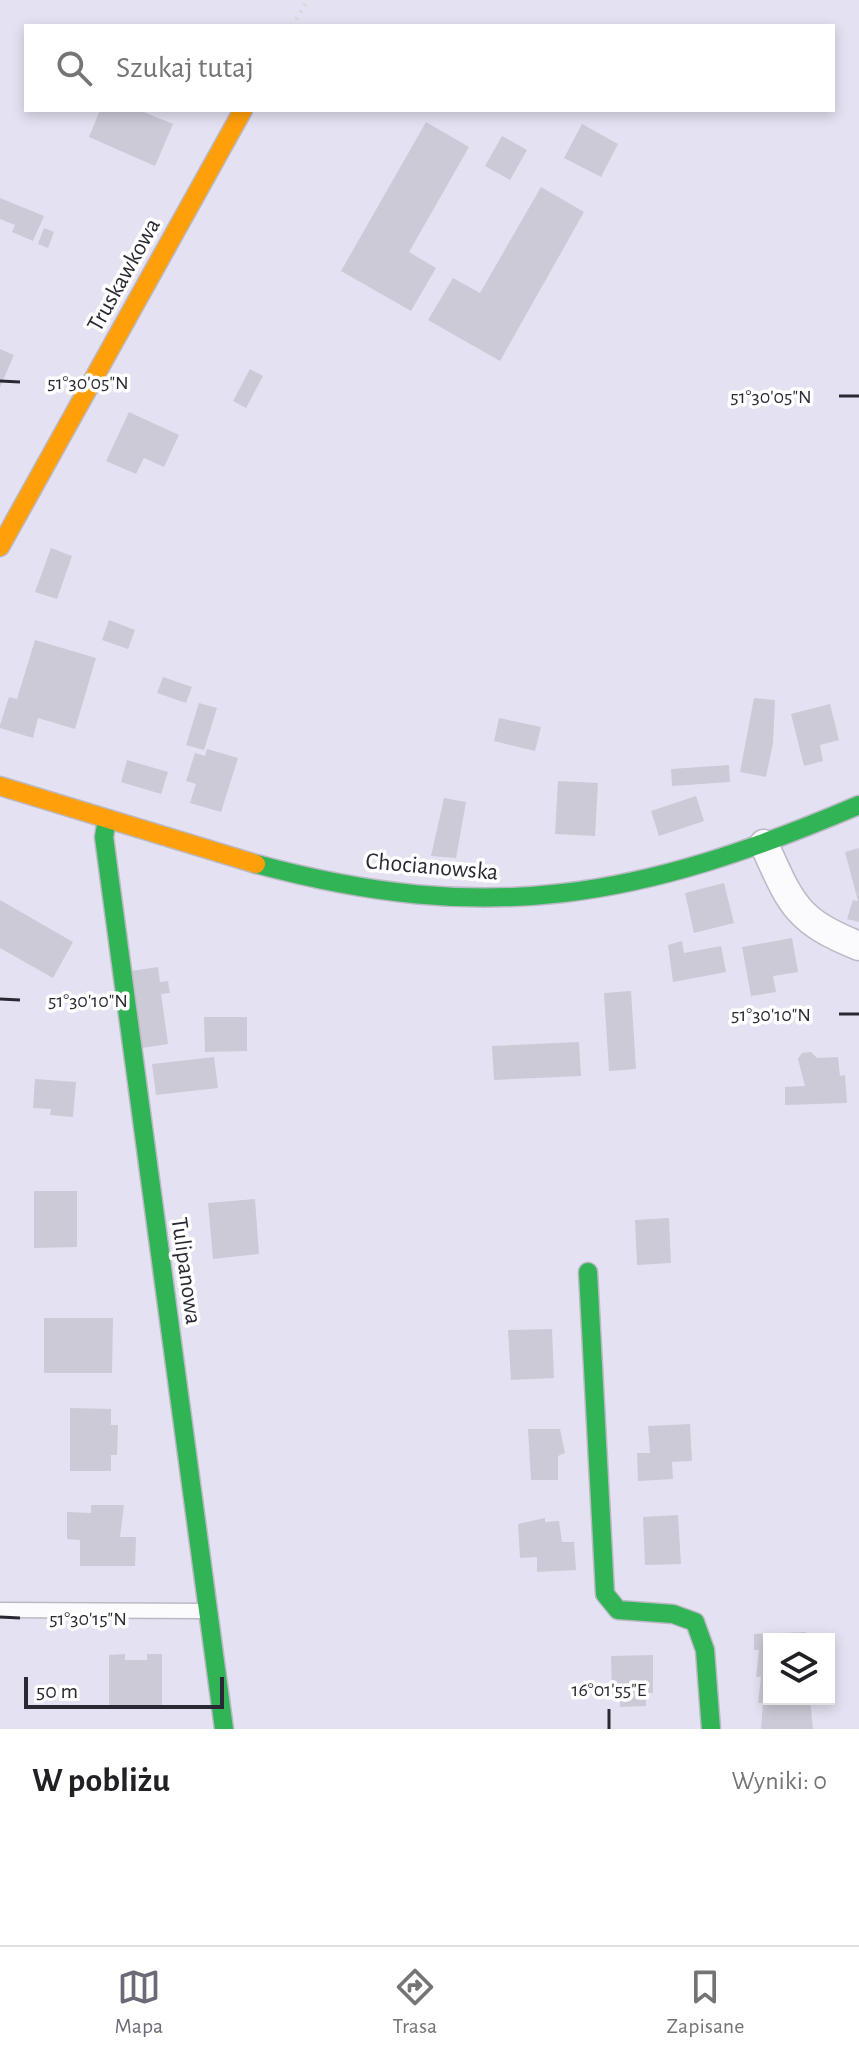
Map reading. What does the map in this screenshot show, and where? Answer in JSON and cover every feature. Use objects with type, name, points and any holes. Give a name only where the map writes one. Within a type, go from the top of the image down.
[{"type":"street","name":"Truskawkowa","points":[[0,547],[242,112]]},
{"type":"street","name":"Chocianowska","points":[[0,786],[107,819],[344,884],[422,896],[487,898],[558,896],[639,882],[764,844],[859,805]]},
{"type":"street","name":"Tulipanowa","points":[[107,819],[104,837],[224,1729]]},
{"type":"street","points":[[764,844],[784,890],[800,914],[820,930],[859,946]]},
{"type":"street","points":[[588,1272],[605,1594],[618,1610],[673,1614],[695,1622],[705,1650],[711,1729]]},
{"type":"lane","points":[[0,1610],[208,1611]]},
{"type":"path","points":[[293,24],[308,0]]},
{"type":"building","points":[[99,112],[144,112],[173,124],[155,166],[89,137]]},
{"type":"building","points":[[426,122],[469,147],[409,252],[436,268],[411,311],[341,271]]},
{"type":"building","points":[[582,124],[618,144],[601,177],[564,158]]},
{"type":"building","points":[[502,136],[527,150],[510,180],[485,166]]},
{"type":"building","points":[[541,187],[584,212],[500,361],[428,320],[453,278],[480,293]]},
{"type":"building","points":[[0,198],[44,216],[33,241],[12,232],[15,225],[0,219]]},
{"type":"building","points":[[44,228],[54,232],[48,248],[38,244]]},
{"type":"building","points":[[0,349],[14,355],[0,387]]},
{"type":"building","points":[[250,369],[263,376],[246,408],[233,401]]},
{"type":"building","points":[[129,412],[179,435],[164,467],[144,458],[136,474],[106,461]]},
{"type":"building","points":[[51,548],[72,556],[57,599],[35,592]]},
{"type":"building","points":[[109,620],[135,630],[128,649],[102,640]]},
{"type":"building","points":[[35,640],[96,658],[75,729],[38,718],[33,738],[0,728],[0,725],[9,697],[17,699]]},
{"type":"building","points":[[163,677],[192,687],[186,703],[157,693]]},
{"type":"building","points":[[754,698],[775,700],[773,743],[766,777],[740,772]]},
{"type":"building","points":[[199,703],[217,708],[204,750],[186,745]]},
{"type":"building","points":[[830,704],[839,740],[820,745],[823,761],[804,766],[791,714]]},
{"type":"building","points":[[499,718],[541,727],[535,751],[494,741]]},
{"type":"building","points":[[207,749],[238,758],[221,812],[190,803],[196,784],[186,781],[195,753],[205,756]]},
{"type":"building","points":[[127,760],[168,772],[161,794],[121,782]]},
{"type":"building","points":[[729,765],[730,782],[672,786],[671,769]]},
{"type":"building","points":[[558,781],[598,783],[595,836],[555,834]]},
{"type":"building","points":[[696,796],[704,821],[659,836],[651,811]]},
{"type":"building","points":[[444,798],[466,802],[456,858],[431,856]]},
{"type":"building","points":[[859,848],[859,922],[847,919],[853,900],[858,901],[845,852]]},
{"type":"building","points":[[724,883],[734,923],[694,933],[685,893]]},
{"type":"building","points":[[0,900],[73,942],[53,978],[0,948]]},
{"type":"building","points":[[792,938],[798,972],[773,976],[776,992],[751,996],[742,947]]},
{"type":"building","points":[[682,941],[684,953],[721,946],[726,972],[673,982],[668,945]]},
{"type":"building","points":[[158,967],[160,982],[168,981],[170,993],[161,994],[168,1044],[142,1048],[131,971]]},
{"type":"building","points":[[631,991],[636,1069],[609,1071],[604,993]]},
{"type":"building","points":[[204,1017],[247,1017],[247,1051],[205,1052]]},
{"type":"building","points":[[579,1042],[581,1076],[494,1080],[492,1046]]},
{"type":"building","points":[[811,1052],[817,1058],[838,1057],[840,1076],[845,1075],[847,1103],[785,1105],[785,1087],[805,1086],[798,1059],[802,1053]]},
{"type":"building","points":[[214,1057],[218,1088],[156,1095],[152,1064]]},
{"type":"building","points":[[35,1079],[76,1082],[73,1117],[50,1115],[51,1109],[33,1108]]},
{"type":"building","points":[[34,1191],[77,1191],[77,1247],[34,1248]]},
{"type":"building","points":[[255,1199],[259,1254],[213,1259],[208,1203]]},
{"type":"building","points":[[669,1218],[671,1263],[637,1265],[635,1220]]},
{"type":"building","points":[[44,1318],[113,1318],[112,1373],[44,1373]]},
{"type":"building","points":[[552,1329],[554,1378],[511,1380],[508,1330]]},
{"type":"building","points":[[70,1408],[111,1409],[111,1425],[118,1425],[117,1455],[111,1455],[111,1471],[70,1471]]},
{"type":"building","points":[[690,1424],[692,1461],[672,1462],[673,1479],[638,1481],[637,1453],[650,1453],[648,1426]]},
{"type":"building","points":[[528,1429],[560,1429],[565,1453],[558,1456],[558,1480],[531,1480]]},
{"type":"building","points":[[91,1505],[124,1505],[120,1537],[136,1537],[135,1566],[80,1566],[80,1540],[67,1539],[67,1512],[91,1513]]},
{"type":"building","points":[[678,1515],[681,1564],[645,1565],[643,1517]]},
{"type":"building","points":[[545,1518],[545,1522],[559,1521],[562,1542],[574,1542],[576,1570],[537,1572],[537,1557],[520,1558],[518,1524]]},
{"type":"building","points":[[754,1634],[763,1634],[763,1703],[758,1703],[761,1677],[756,1677],[759,1650],[754,1650]]},
{"type":"building","points":[[125,1654],[125,1660],[147,1660],[147,1654],[162,1654],[162,1707],[109,1706],[109,1655]]},
{"type":"building","points":[[653,1655],[653,1693],[646,1693],[646,1706],[620,1707],[620,1694],[612,1694],[611,1656]]},
{"type":"building","points":[[763,1703],[811,1705],[813,1729],[761,1729]]},
{"type":"traffic: fast","points":[[256,864],[340,883],[418,894],[492,898],[563,893],[634,881],[706,862],[780,837],[859,805]]},
{"type":"traffic: fast","points":[[107,819],[104,837],[224,1729]]},
{"type":"traffic: fast","points":[[588,1272],[605,1594],[618,1610],[673,1614],[695,1622],[705,1650],[711,1729]]},
{"type":"traffic: slow","points":[[0,547],[242,112]]},
{"type":"traffic: slow","points":[[0,786],[256,864]]}]
